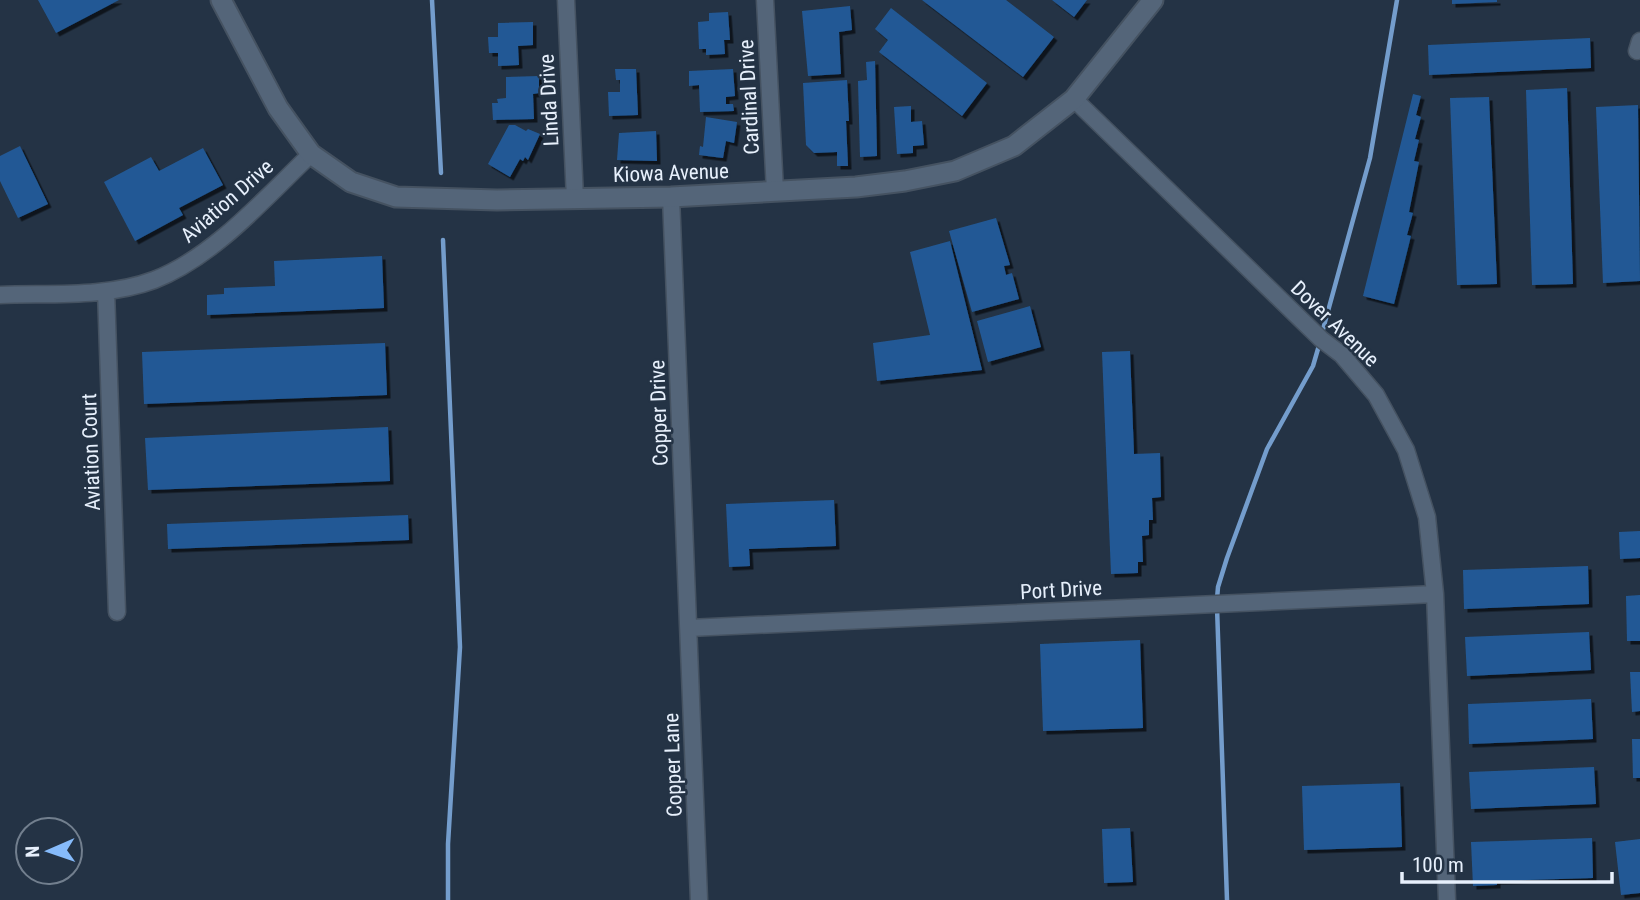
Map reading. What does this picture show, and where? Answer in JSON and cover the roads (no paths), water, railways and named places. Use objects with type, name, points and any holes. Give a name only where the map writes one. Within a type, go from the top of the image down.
[{"type":"street","name":"Kiowa Avenue","points":[[221,0],[278,108],[311,154],[351,182],[397,197],[575,199],[671,197],[865,186],[955,170],[1014,146],[1074,99],[1153,0]]},
{"type":"street","name":"Linda Drive","points":[[566,0],[575,199]]},
{"type":"street","name":"Cardinal Drive","points":[[765,0],[775,191]]},
{"type":"street","name":"Dover Avenue","points":[[1074,99],[1321,339],[1342,355],[1376,395],[1406,450],[1427,517],[1436,594],[1447,900]]},
{"type":"street","name":"Aviation Drive","points":[[0,295],[106,291],[154,280],[195,257],[225,234],[311,154]]},
{"type":"street","name":"Copper Drive","points":[[671,197],[689,628]]},
{"type":"street","name":"Aviation Court","points":[[106,291],[117,612]]},
{"type":"street","name":"Port Drive","points":[[689,628],[1436,594]]},
{"type":"street","name":"Copper Lane","points":[[689,628],[699,900]]},
{"type":"waterway","points":[[432,0],[441,173]]},
{"type":"waterway","points":[[1322,333],[1370,158],[1397,0]]},
{"type":"waterway","points":[[443,240],[460,647],[448,844],[448,900]]},
{"type":"waterway","points":[[1217,599],[1227,558],[1267,449],[1313,366],[1320,342]]},
{"type":"waterway","points":[[1217,607],[1227,900]]}]
